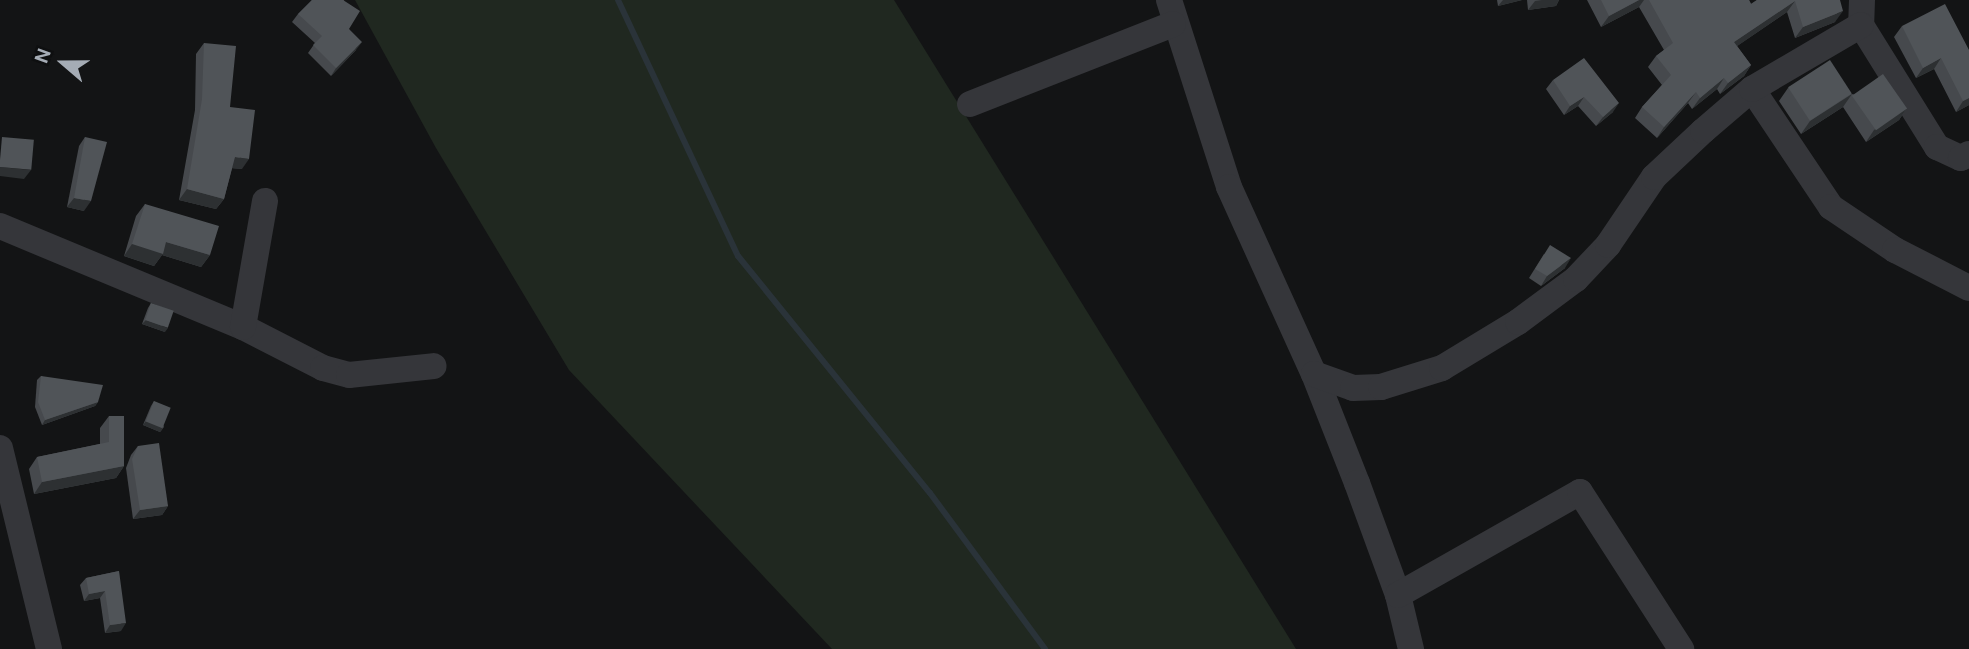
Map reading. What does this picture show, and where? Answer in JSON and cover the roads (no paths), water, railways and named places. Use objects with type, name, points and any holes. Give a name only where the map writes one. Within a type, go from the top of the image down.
[{"type":"street","points":[[970,104],[1171,12],[1229,187],[1314,374],[1398,596],[1411,649]]},
{"type":"street","points":[[1314,374],[1353,388],[1381,387],[1442,368],[1518,322],[1576,279],[1608,245],[1654,177],[1752,89],[1862,13],[1937,147],[1961,158],[1969,154]]},
{"type":"street","points":[[1752,89],[1831,207],[1895,250],[1969,288]]},
{"type":"street","points":[[243,327],[265,201]]},
{"type":"street","points":[[0,226],[243,327],[323,369],[349,375],[434,366]]},
{"type":"street","points":[[0,448],[49,649]]},
{"type":"street","points":[[1398,596],[1580,492],[1587,496],[1681,649]]},
{"type":"waterway","points":[[618,0],[738,256],[930,493],[1045,649]]}]
